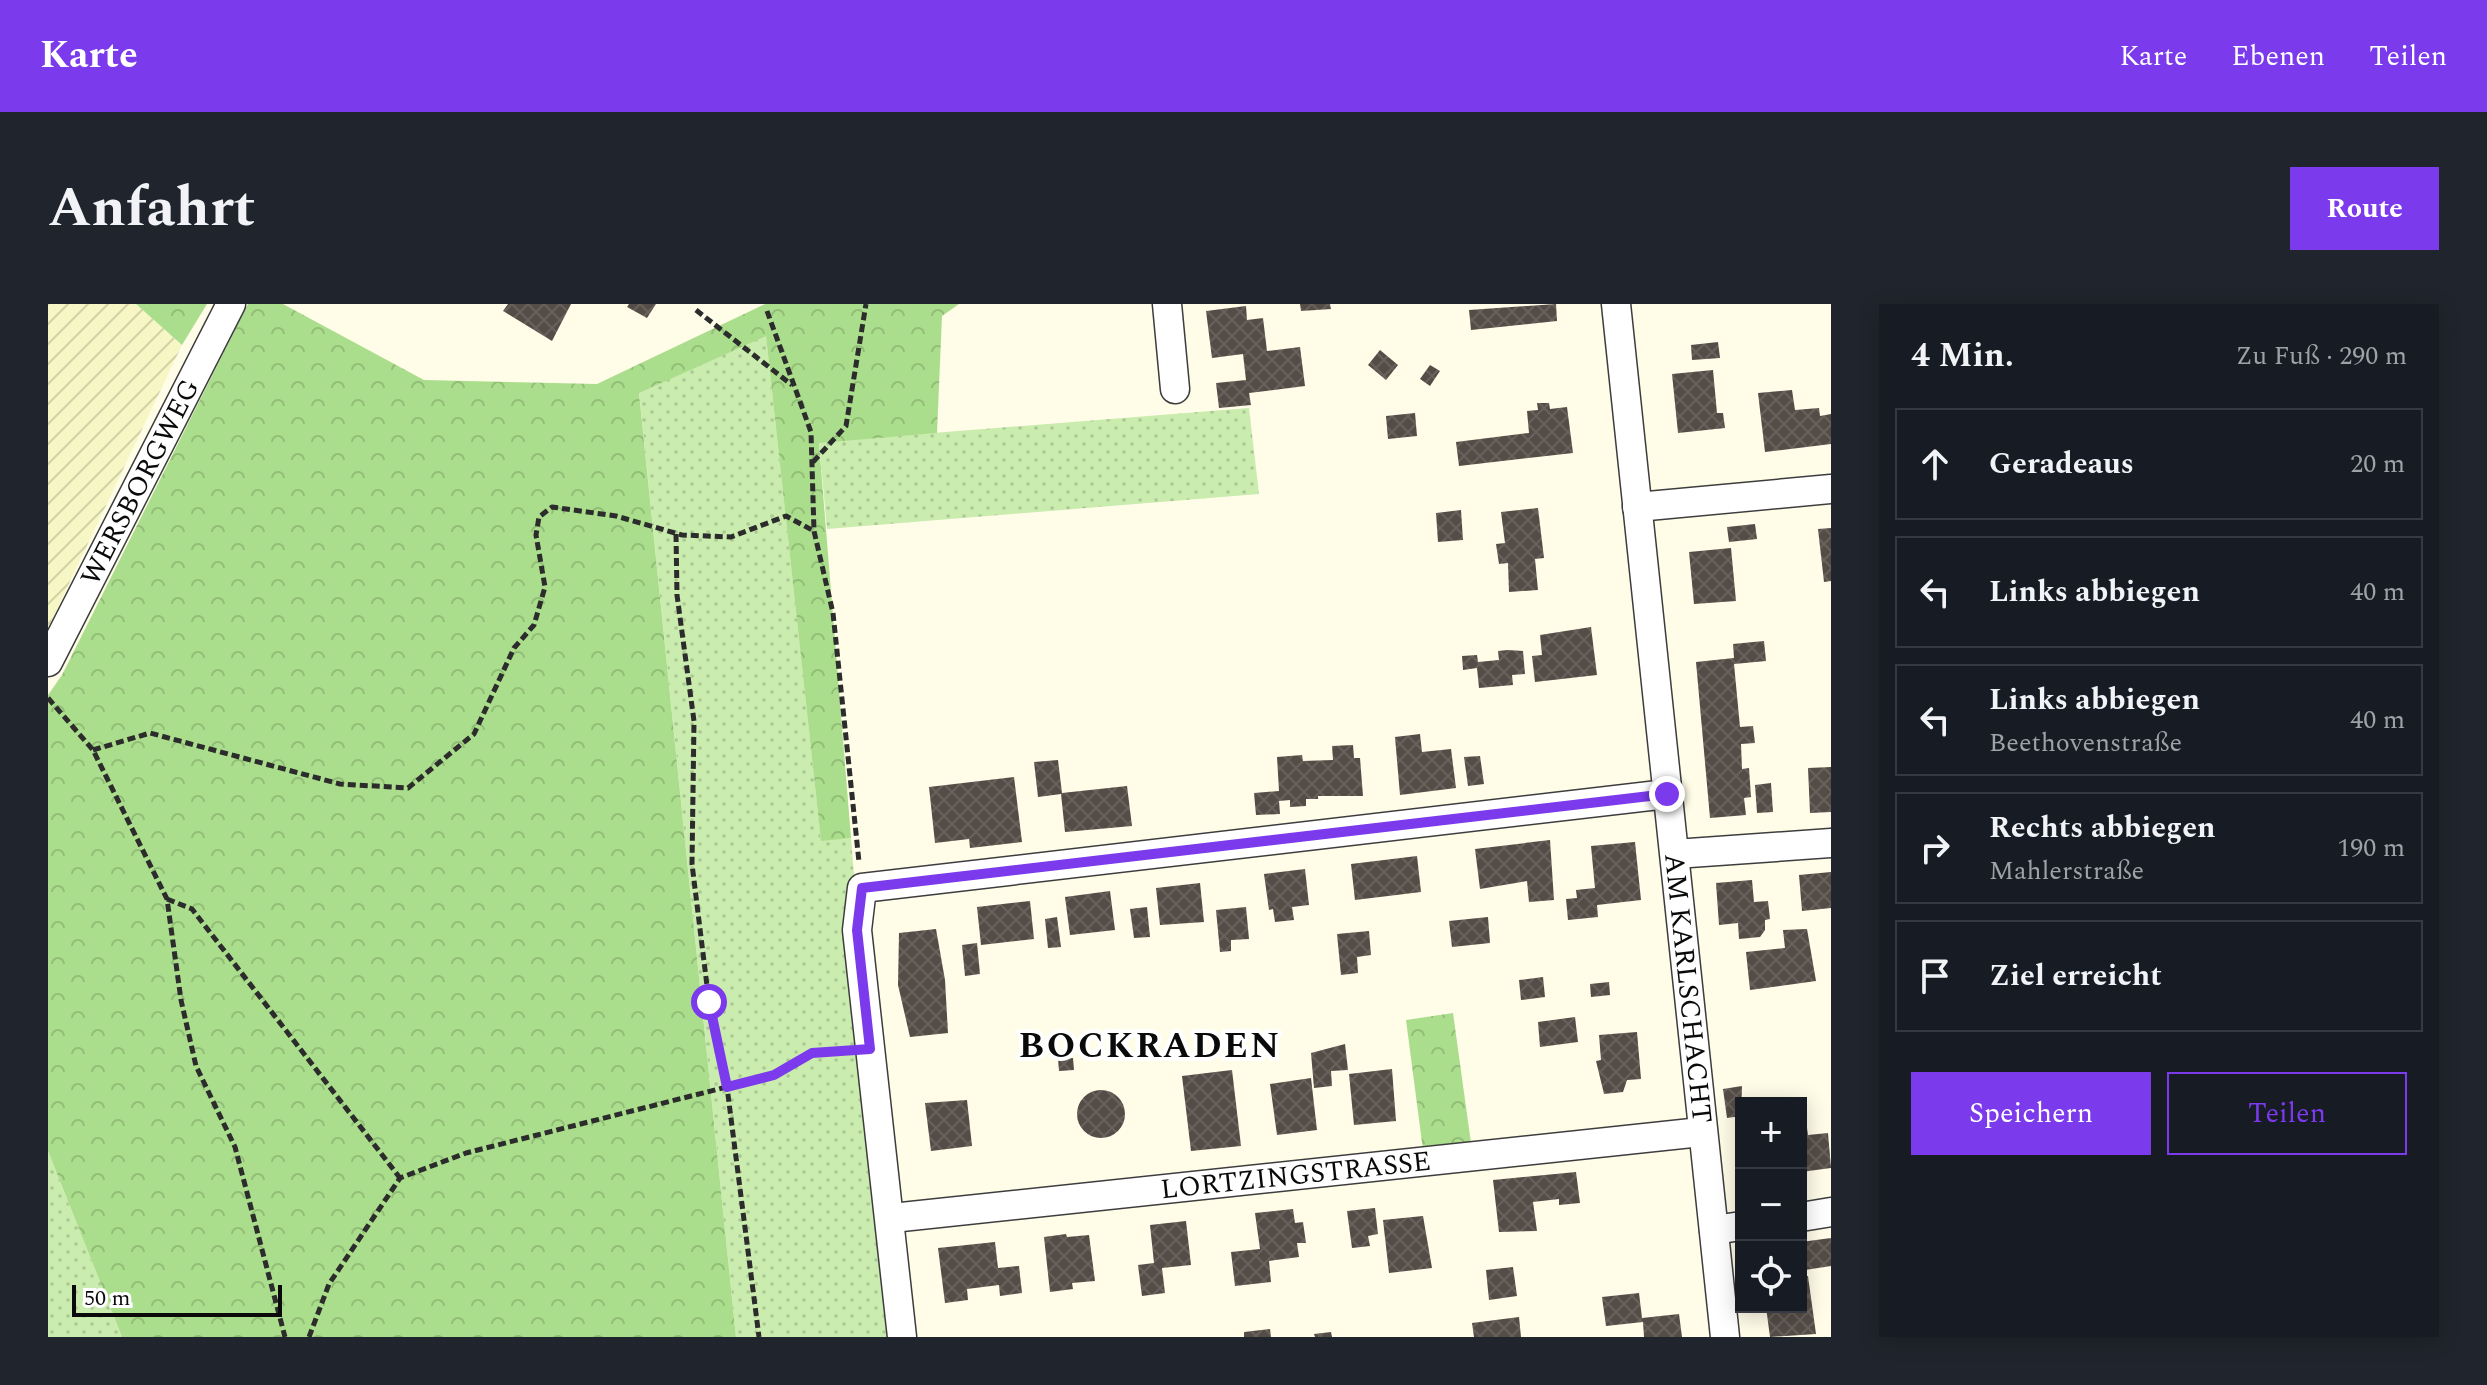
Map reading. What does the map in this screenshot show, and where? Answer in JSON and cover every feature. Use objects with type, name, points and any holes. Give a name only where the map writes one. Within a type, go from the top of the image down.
[{"type":"street","name":"WERSBORGWEG","points":[[48,662],[231,304]]},
{"type":"street","points":[[1167,304],[1175,389]]},
{"type":"street","name":"AM KARLSCHACHT","points":[[1616,304],[1675,854],[1701,1132],[1728,1228],[1725,1337]]},
{"type":"street","points":[[1637,507],[1831,489]]},
{"type":"street","points":[[902,1337],[892,1218],[857,930],[862,888],[1667,794]]},
{"type":"street","points":[[1675,854],[1831,843]]},
{"type":"street","name":"LORTZINGSTRASSE","points":[[892,1218],[1701,1132]]},
{"type":"street","points":[[1807,1216],[1831,1212]]},
{"type":"path","points":[[812,462],[846,426],[866,304]]},
{"type":"path","points":[[696,310],[793,385]]},
{"type":"path","points":[[767,311],[788,361],[793,385],[811,432],[814,531],[833,613],[862,888]]},
{"type":"path","points":[[93,750],[150,733],[340,784],[408,788],[474,734],[514,648],[534,625],[545,587],[536,535],[539,517],[552,507],[588,511],[676,534],[731,537],[786,516],[814,531]]},
{"type":"path","points":[[676,534],[677,595],[694,721],[692,864],[709,1002],[727,1087],[759,1337]]},
{"type":"path","points":[[48,698],[93,750],[167,899],[181,1000],[196,1066],[235,1147],[285,1337]]},
{"type":"path","points":[[167,899],[192,909],[400,1178]]},
{"type":"path","points":[[309,1337],[329,1284],[400,1178],[466,1153],[774,1075],[812,1053],[870,1049]]},
{"type":"green space","points":[[48,304],[136,304],[182,345],[48,628]]},
{"type":"green space","points":[[136,304],[207,304],[182,345]]},
{"type":"green space","points":[[248,304],[283,304],[424,380],[597,384],[765,304],[959,304],[942,316],[937,433],[819,443],[851,838],[821,841],[766,336],[639,393],[736,1337],[122,1337],[48,1151],[48,695],[62,675]]},
{"type":"green space","points":[[766,335],[821,840],[851,838],[890,1337],[736,1337],[639,392]]},
{"type":"green space","points":[[1249,408],[1259,494],[827,529],[819,442]]},
{"type":"green space","points":[[1453,1013],[1471,1143],[1423,1150],[1406,1020]]},
{"type":"green space","points":[[48,1151],[122,1337],[48,1337]]},
{"type":"building","points":[[508,304],[571,304],[552,341],[503,311]]},
{"type":"building","points":[[629,304],[656,304],[647,318],[627,307]]},
{"type":"building","points":[[1300,304],[1330,304],[1331,309],[1301,311]]},
{"type":"building","points":[[1556,304],[1557,321],[1471,330],[1469,310]]},
{"type":"building","points":[[1246,306],[1247,320],[1263,318],[1267,351],[1300,347],[1305,386],[1249,393],[1251,405],[1219,408],[1216,383],[1246,380],[1243,354],[1212,358],[1206,311]]},
{"type":"building","points":[[1718,342],[1720,358],[1692,360],[1691,345]]},
{"type":"building","points":[[1380,350],[1398,365],[1386,380],[1368,365]]},
{"type":"building","points":[[1430,365],[1440,371],[1430,386],[1420,379]]},
{"type":"building","points":[[1713,370],[1717,413],[1723,413],[1725,428],[1678,433],[1672,374]]},
{"type":"building","points":[[1792,390],[1795,410],[1819,408],[1820,416],[1831,414],[1831,444],[1765,452],[1758,393]]},
{"type":"building","points":[[1537,403],[1549,403],[1550,409],[1567,407],[1573,453],[1459,466],[1456,442],[1529,433],[1527,411],[1538,410]]},
{"type":"building","points":[[1415,413],[1417,436],[1388,439],[1386,416]]},
{"type":"building","points":[[1538,508],[1544,558],[1535,559],[1538,590],[1509,592],[1508,563],[1499,564],[1496,544],[1505,543],[1501,512]]},
{"type":"building","points":[[1461,510],[1463,540],[1438,542],[1436,513]]},
{"type":"building","points":[[1755,524],[1757,539],[1729,542],[1727,527]]},
{"type":"building","points":[[1831,528],[1831,581],[1824,582],[1818,529]]},
{"type":"building","points":[[1731,548],[1736,601],[1694,604],[1689,552]]},
{"type":"building","points":[[1591,627],[1597,675],[1535,682],[1532,656],[1542,655],[1540,635]]},
{"type":"building","points":[[1764,641],[1766,661],[1734,664],[1740,727],[1753,726],[1755,743],[1741,744],[1742,769],[1749,768],[1751,797],[1744,798],[1746,815],[1710,818],[1696,662],[1734,658],[1733,644]]},
{"type":"building","points":[[1498,651],[1523,651],[1525,674],[1512,675],[1513,685],[1479,688],[1477,668],[1463,670],[1462,656],[1477,655],[1478,662],[1499,660]]},
{"type":"building","points":[[1420,734],[1422,752],[1451,749],[1456,788],[1400,795],[1395,737]]},
{"type":"building","points":[[1353,745],[1354,758],[1360,758],[1363,796],[1318,796],[1318,799],[1306,799],[1306,806],[1290,807],[1290,800],[1279,801],[1280,814],[1256,815],[1254,793],[1279,791],[1277,757],[1302,755],[1303,761],[1333,760],[1332,746]]},
{"type":"building","points":[[1480,756],[1484,784],[1468,786],[1464,757]]},
{"type":"building","points":[[1058,760],[1062,793],[1127,786],[1132,826],[1065,832],[1061,794],[1038,797],[1034,762]]},
{"type":"building","points":[[1831,767],[1831,812],[1810,813],[1808,768]]},
{"type":"building","points":[[1014,777],[1022,842],[970,848],[969,839],[935,843],[929,787]]},
{"type":"building","points":[[1771,783],[1773,812],[1757,813],[1755,785]]},
{"type":"building","points":[[1550,840],[1554,900],[1529,902],[1527,881],[1480,889],[1475,849]]},
{"type":"building","points":[[1635,842],[1641,900],[1597,905],[1598,917],[1568,920],[1566,899],[1577,898],[1576,890],[1595,888],[1591,846]]},
{"type":"building","points":[[1417,856],[1421,892],[1355,900],[1351,864]]},
{"type":"building","points":[[1305,869],[1309,905],[1292,907],[1294,920],[1275,922],[1273,909],[1269,910],[1264,874]]},
{"type":"building","points":[[1831,872],[1831,908],[1802,911],[1799,875]]},
{"type":"building","points":[[1752,880],[1754,902],[1768,901],[1770,919],[1765,920],[1765,930],[1760,937],[1739,939],[1738,923],[1719,925],[1716,883]]},
{"type":"building","points":[[1200,883],[1204,922],[1160,925],[1156,888]]},
{"type":"building","points":[[1110,891],[1115,930],[1070,935],[1065,897]]},
{"type":"building","points":[[1030,901],[1034,939],[981,945],[977,907]]},
{"type":"building","points":[[1147,907],[1150,937],[1134,938],[1130,909]]},
{"type":"building","points":[[1246,907],[1249,939],[1231,940],[1231,951],[1220,952],[1216,910]]},
{"type":"building","points":[[1057,917],[1061,947],[1048,948],[1045,919]]},
{"type":"building","points":[[1488,917],[1490,943],[1452,947],[1449,921]]},
{"type":"building","points":[[936,929],[945,980],[948,1033],[910,1037],[898,985],[899,933]]},
{"type":"building","points":[[1807,929],[1816,981],[1750,990],[1746,952],[1785,948],[1783,930]]},
{"type":"building","points":[[1369,931],[1371,955],[1357,957],[1358,973],[1341,975],[1337,934]]},
{"type":"building","points":[[977,943],[980,974],[965,976],[962,945]]},
{"type":"building","points":[[1543,977],[1545,997],[1521,1000],[1519,980]]},
{"type":"building","points":[[1609,982],[1610,995],[1591,997],[1590,984]]},
{"type":"building","points":[[1575,1017],[1578,1042],[1540,1047],[1538,1022]]},
{"type":"building","points":[[1637,1032],[1641,1079],[1627,1080],[1623,1092],[1604,1094],[1596,1061],[1601,1060],[1599,1035]]},
{"type":"building","points":[[1345,1044],[1348,1070],[1331,1071],[1332,1086],[1314,1088],[1311,1053]]},
{"type":"building","points":[[1073,1058],[1074,1070],[1059,1071],[1058,1059]]},
{"type":"building","points":[[1392,1069],[1396,1121],[1354,1125],[1349,1074]]},
{"type":"building","points":[[1232,1070],[1241,1146],[1191,1151],[1182,1076]]},
{"type":"building","points":[[1311,1078],[1317,1130],[1277,1135],[1270,1084]]},
{"type":"building","points":[[1742,1086],[1742,1097],[1735,1097],[1735,1117],[1727,1118],[1723,1089]]},
{"type":"building","points":[[1101,1090],[1118,1097],[1125,1114],[1118,1131],[1101,1138],[1084,1131],[1077,1114],[1084,1097]]},
{"type":"building","points":[[967,1100],[972,1146],[931,1151],[925,1103]]},
{"type":"building","points":[[1807,1128],[1808,1135],[1828,1133],[1831,1168],[1807,1171]]},
{"type":"building","points":[[1576,1172],[1580,1203],[1559,1205],[1559,1199],[1533,1202],[1537,1231],[1499,1232],[1493,1180]]},
{"type":"building","points":[[1375,1208],[1378,1234],[1368,1236],[1370,1246],[1352,1248],[1347,1211]]},
{"type":"building","points":[[1293,1209],[1295,1223],[1303,1222],[1306,1243],[1297,1243],[1299,1257],[1269,1261],[1271,1282],[1235,1286],[1231,1252],[1260,1249],[1255,1213]]},
{"type":"building","points":[[1423,1216],[1432,1268],[1389,1273],[1383,1220]]},
{"type":"building","points":[[1186,1221],[1191,1265],[1162,1268],[1165,1293],[1142,1296],[1138,1265],[1154,1263],[1150,1225]]},
{"type":"building","points":[[1066,1234],[1067,1237],[1089,1235],[1095,1281],[1072,1283],[1073,1289],[1050,1292],[1044,1237]]},
{"type":"building","points":[[1831,1238],[1831,1266],[1807,1270],[1807,1241]]},
{"type":"building","points":[[995,1242],[998,1268],[1019,1266],[1022,1293],[1000,1296],[999,1285],[967,1289],[968,1300],[945,1303],[938,1248]]},
{"type":"building","points":[[1513,1267],[1517,1296],[1489,1300],[1486,1270]]},
{"type":"building","points":[[1807,1276],[1816,1334],[1770,1337],[1767,1313],[1807,1313]]},
{"type":"building","points":[[1639,1293],[1642,1318],[1679,1314],[1682,1337],[1644,1337],[1643,1322],[1606,1326],[1602,1297]]},
{"type":"building","points":[[1519,1317],[1521,1337],[1474,1337],[1472,1323]]},
{"type":"building","points":[[1270,1329],[1271,1337],[1244,1337],[1244,1332]]},
{"type":"building","points":[[1331,1332],[1332,1337],[1315,1337],[1314,1334]]},
{"type":"district","name":"BOCKRADEN","points":[[1150,1046]]},
{"type":"route","points":[[709,1002],[727,1087],[774,1075],[812,1053],[870,1049],[857,930],[862,888],[1667,794]]}]
